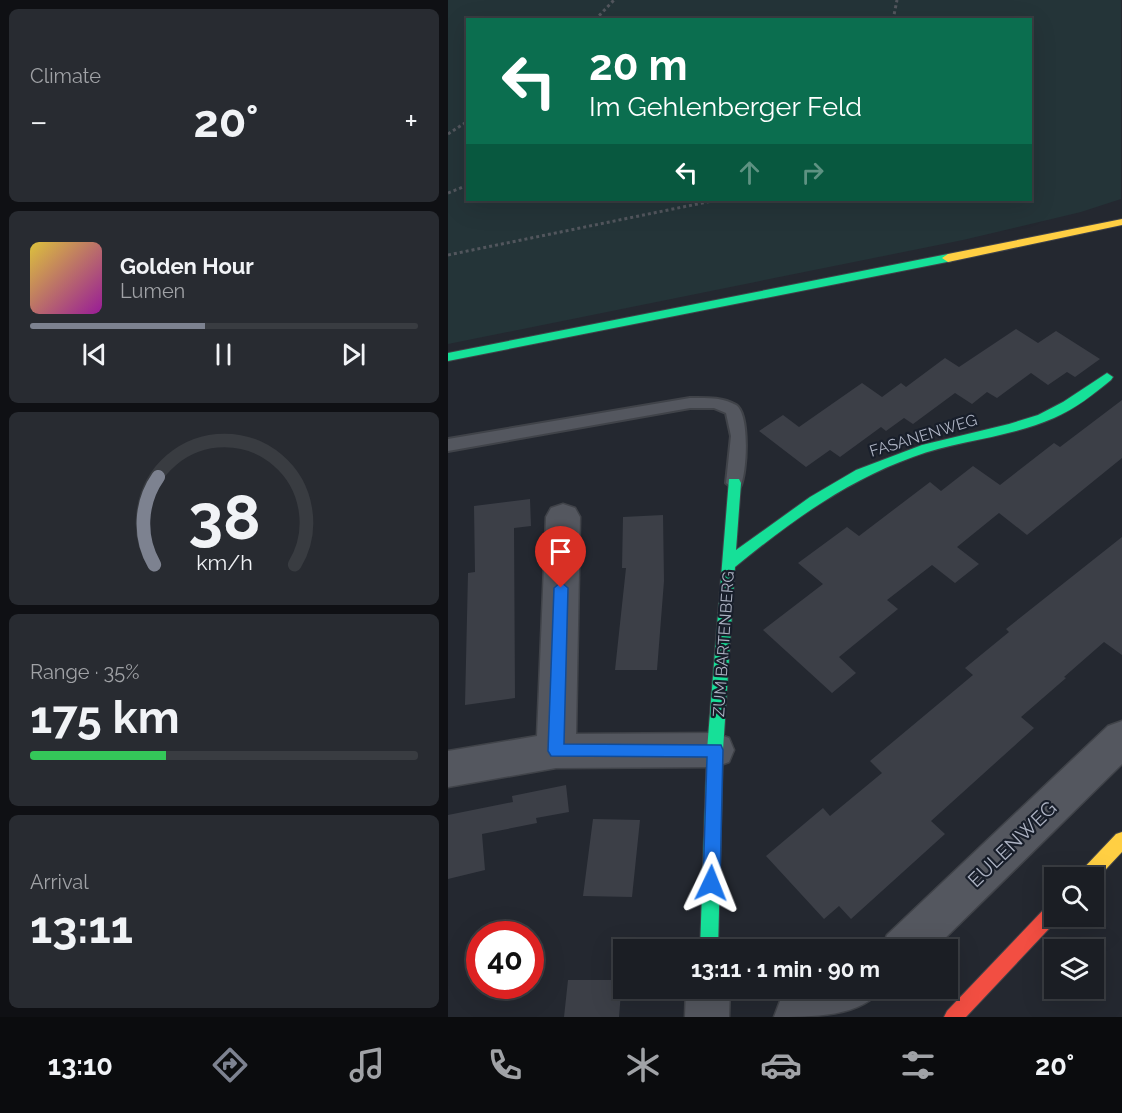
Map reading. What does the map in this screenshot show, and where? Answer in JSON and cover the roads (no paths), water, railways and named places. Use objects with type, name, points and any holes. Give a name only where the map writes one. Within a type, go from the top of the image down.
[{"type":"main road","points":[[448,357],[805,288],[1119,222]]},
{"type":"main road","name":"FASANENWEG","points":[[729,564],[794,512],[858,472],[929,447],[1041,418],[1083,396],[1107,377]]},
{"type":"main road","name":"ZUM BARTENBERG","points":[[709,939],[715,750],[734,483]]},
{"type":"main road","points":[[1096,867],[1122,840]]},
{"type":"main road","points":[[954,1017],[1044,921]]},
{"type":"street","points":[[556,751],[563,517]]},
{"type":"street","name":"EULENWEG","points":[[913,939],[1122,738]]},
{"type":"street","points":[[448,769],[508,757],[556,751],[715,750]]},
{"type":"street","points":[[707,1017],[708,999]]},
{"type":"street","points":[[796,1017],[823,1011],[842,999]]},
{"type":"lane","points":[[448,445],[690,403],[715,403],[733,410],[739,436],[734,483]]}]
